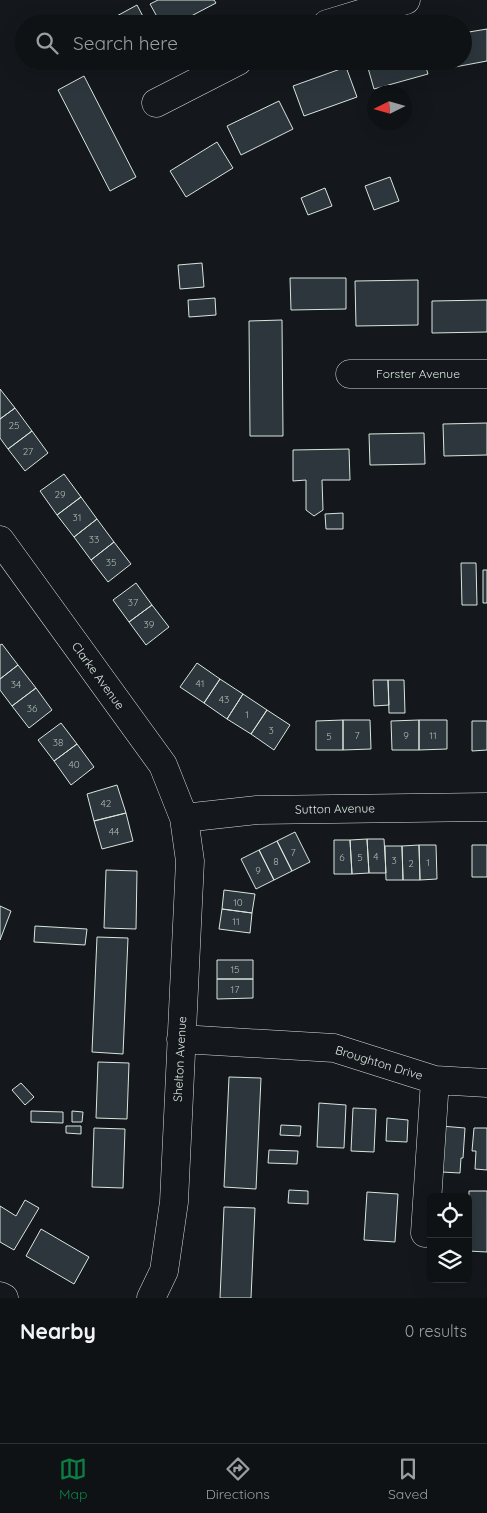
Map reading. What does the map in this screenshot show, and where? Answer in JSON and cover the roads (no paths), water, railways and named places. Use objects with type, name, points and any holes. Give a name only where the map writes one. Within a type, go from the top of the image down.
[{"type":"street","points":[[357,15],[406,0]]},
{"type":"street","points":[[156,103],[220,70]]},
{"type":"street","name":"Forster Avenue","points":[[350,374],[487,374]]},
{"type":"street","name":"Clarke Avenue","points":[[0,540],[163,766],[184,818]]},
{"type":"street","name":"Sutton Avenue","points":[[184,818],[257,810],[487,807]]},
{"type":"street","name":"Shelton Avenue","points":[[151,1298],[164,1271],[174,1202],[190,861],[184,818]]},
{"type":"street","name":"Broughton Drive","points":[[181,1038],[334,1048],[434,1080],[487,1083]]},
{"type":"street","points":[[425,1233],[434,1080]]},
{"type":"street","points":[[0,1296],[4,1298]]}]
